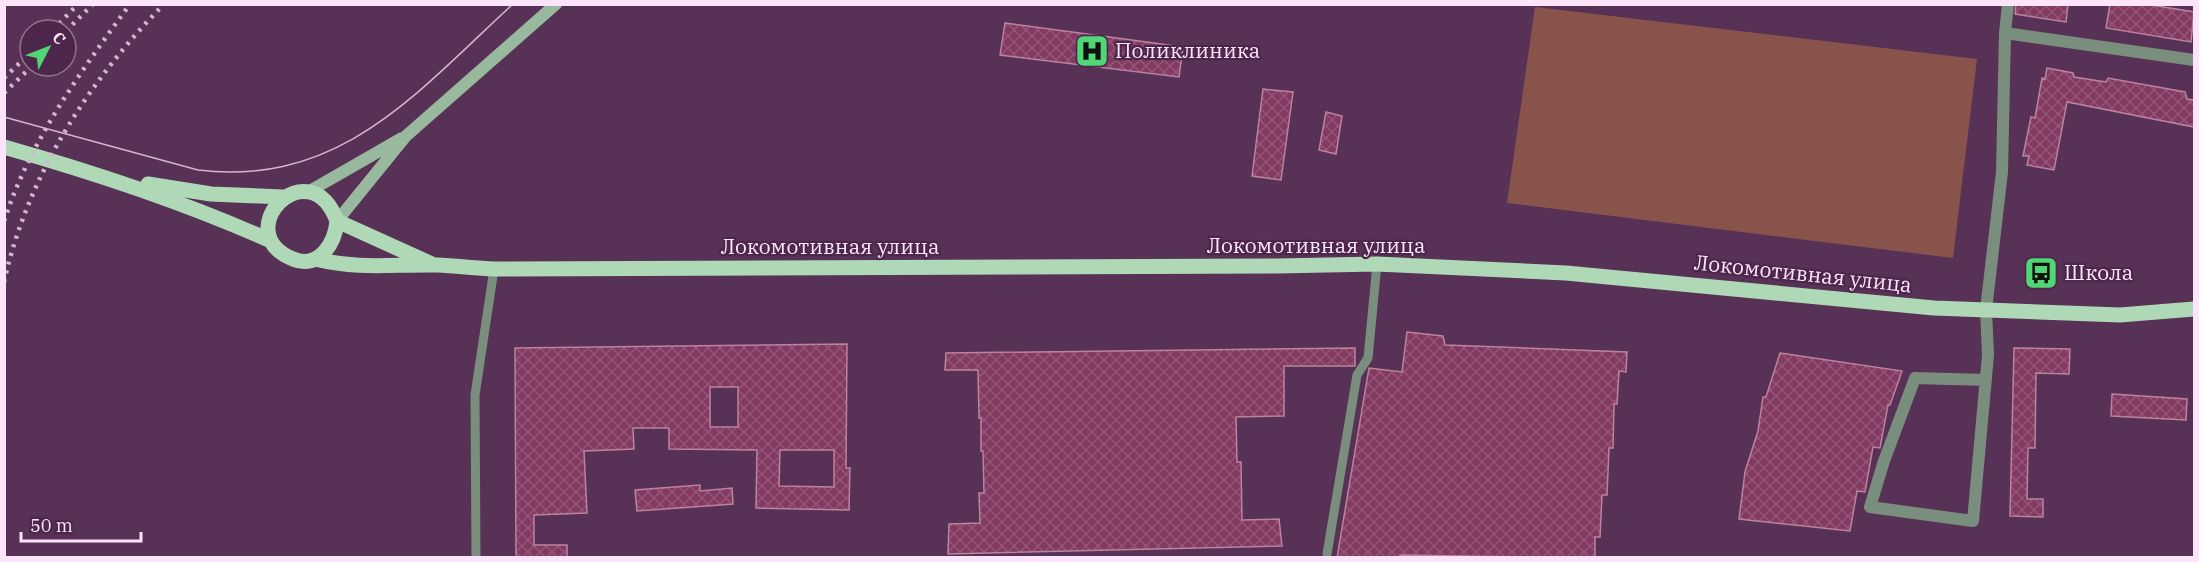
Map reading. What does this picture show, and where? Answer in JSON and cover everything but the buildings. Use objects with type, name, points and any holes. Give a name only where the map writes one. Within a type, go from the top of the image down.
[{"type":"main road","points":[[337,221],[406,136],[556,4]]},
{"type":"main road","points":[[308,192],[406,136]]},
{"type":"main road","points":[[4,147],[116,179],[220,218],[271,241],[282,254],[298,261],[315,259],[341,265],[376,267],[435,265]]},
{"type":"main road","points":[[116,179],[211,194],[283,197]]},
{"type":"main road","points":[[271,241],[267,225],[272,209],[283,197],[295,192],[308,192],[321,197],[332,208],[337,221],[336,237],[328,250],[315,259]]},
{"type":"main road","points":[[337,221],[435,265]]},
{"type":"main road","name":"Локомотивная улица","points":[[435,265],[494,269],[1254,267],[1377,264],[1566,273],[1934,308],[2120,315],[2194,309]]},
{"type":"street","points":[[1986,380],[1915,378],[1884,461],[1870,507],[1973,521],[1986,380],[1986,310],[2002,172],[2005,33],[2008,4]]},
{"type":"street","points":[[2005,33],[2194,60]]},
{"type":"lane","points":[[1327,554],[1357,375],[1368,358],[1377,264]]},
{"type":"lane","points":[[476,558],[475,395],[494,269]]},
{"type":"shaded area","points":[[1535,7],[1977,59],[1953,258],[1507,203]]},
{"type":"tram line","points":[[4,117],[198,170],[249,171],[294,164],[335,148],[373,126],[409,100],[513,4]]},
{"type":"railway","points":[[65,18],[78,4]]},
{"type":"railway","points":[[78,19],[93,4]]},
{"type":"railway","points":[[4,221],[28,162],[58,108],[130,4]]},
{"type":"railway","points":[[4,282],[28,204],[64,132],[110,65],[164,4]]},
{"type":"railway","points":[[4,78],[18,65]]},
{"type":"railway","points":[[4,93],[20,78]]},
{"type":"place","name":"Поликлиника","points":[[1092,51]]},
{"type":"place","name":"Школа","points":[[2041,273]]}]
